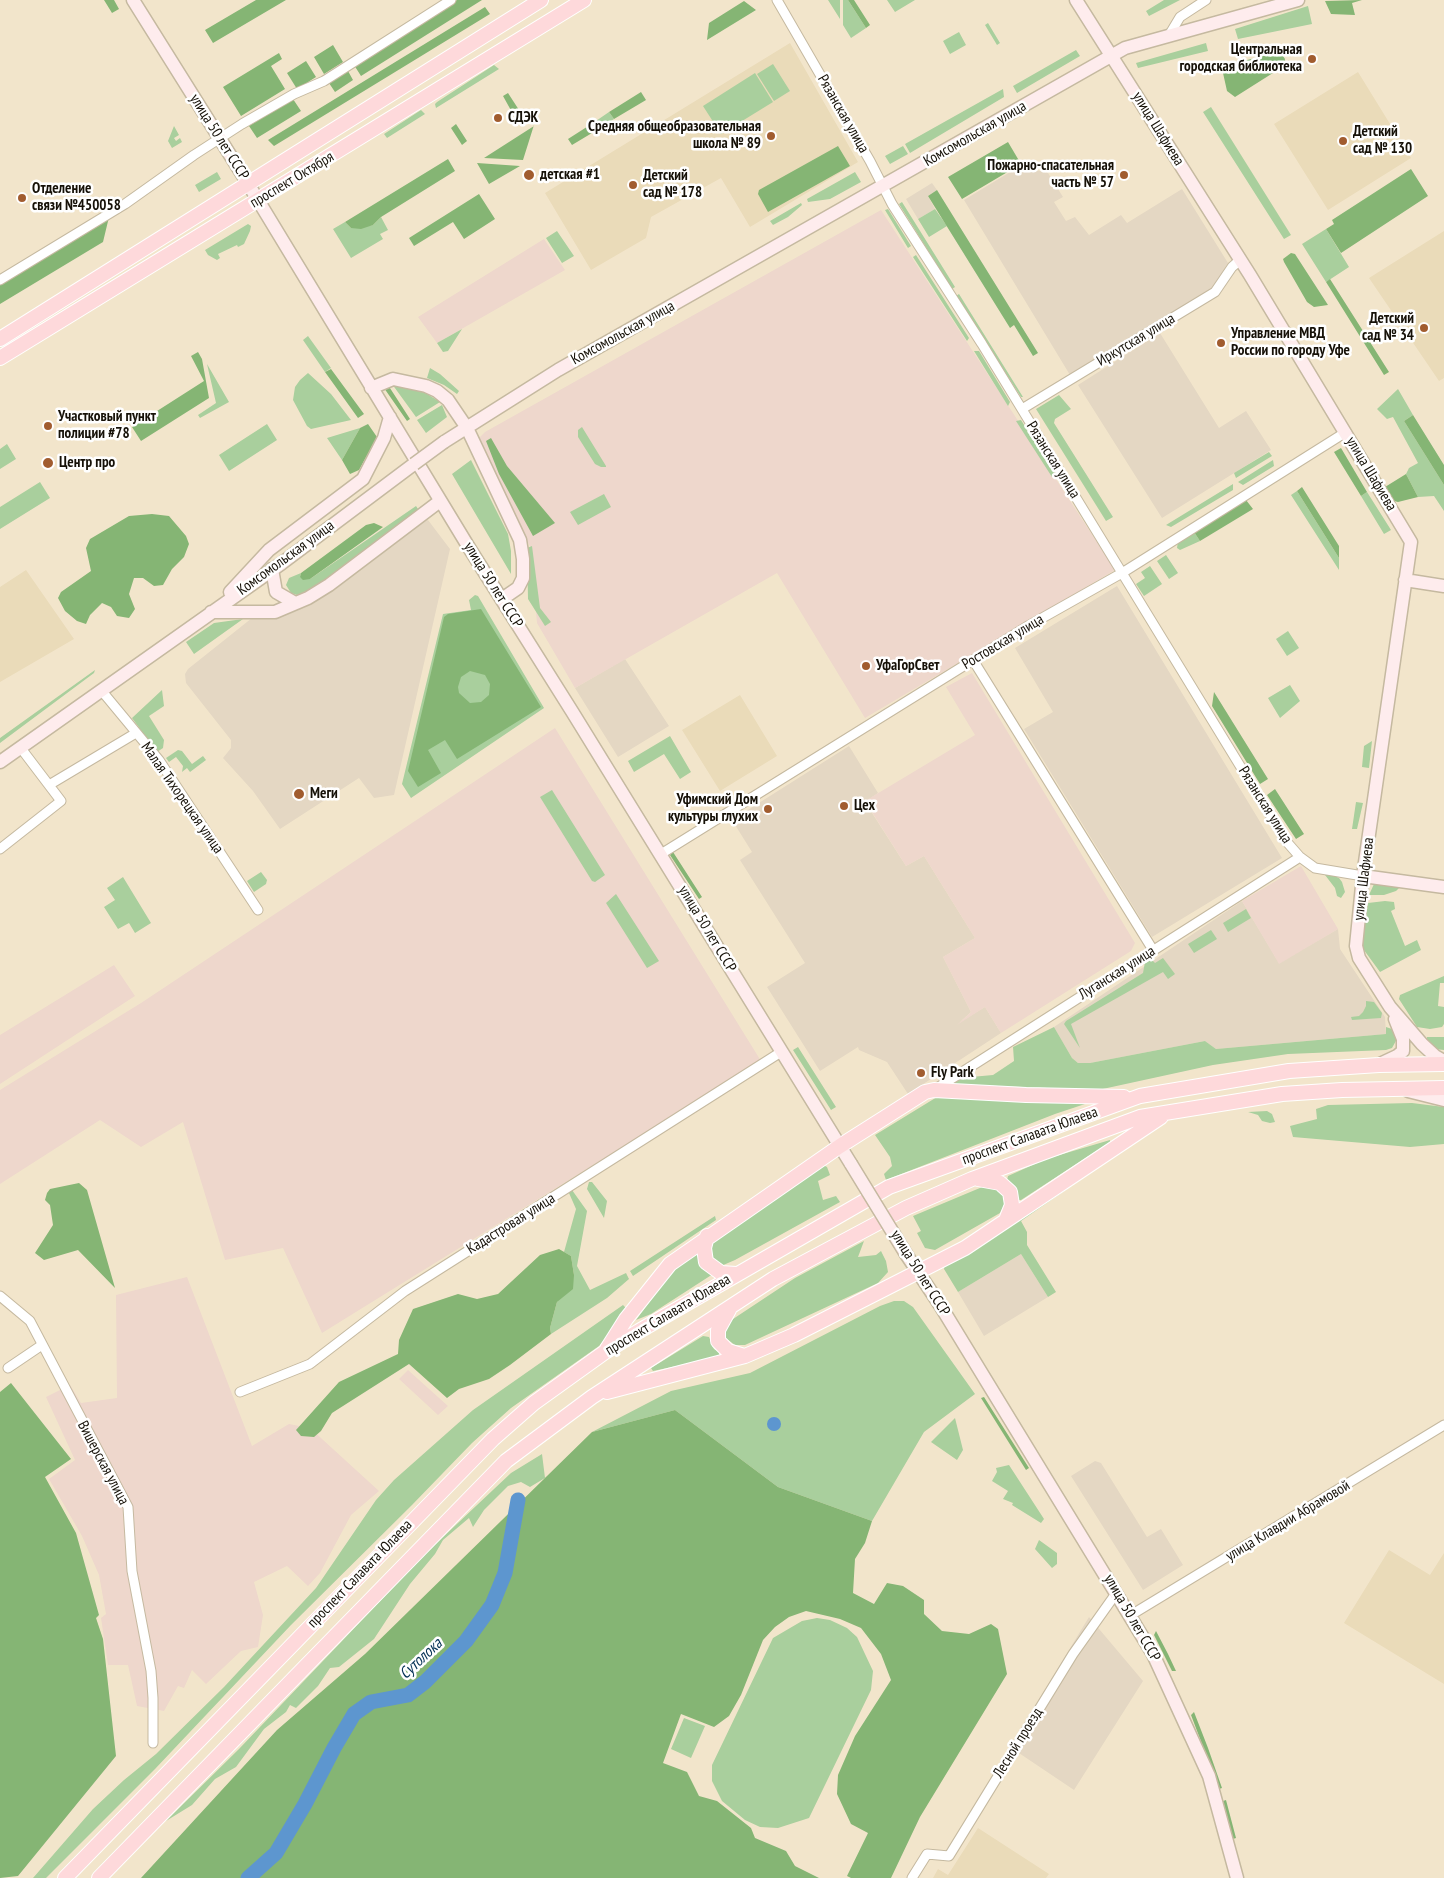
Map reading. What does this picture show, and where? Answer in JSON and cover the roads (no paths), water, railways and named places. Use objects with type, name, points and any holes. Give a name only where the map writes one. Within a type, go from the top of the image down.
[{"type":"main road","name":"улица 50 лет СССР","points":[[134,0],[247,182],[440,501],[661,854],[781,1052],[1117,1592],[1164,1674],[1208,1776],[1237,1878]]},
{"type":"main road","name":"проспект Октября","points":[[0,339],[181,227],[247,182],[541,0]]},
{"type":"main road","name":"проспект Октября","points":[[0,358],[584,0]]},
{"type":"main road","name":"улица Шафиева","points":[[1076,0],[1110,57],[1129,82],[1240,260],[1411,542],[1363,876],[1356,946],[1359,958],[1390,1007],[1422,1044],[1444,1062]]},
{"type":"main road","name":"Комсомольская улица","points":[[0,762],[277,566],[444,442],[558,370],[1125,48],[1298,0]]},
{"type":"main road","points":[[371,388],[393,379],[414,382],[432,388],[448,400],[467,428],[520,540],[523,559],[522,578],[518,588],[502,599]]},
{"type":"main road","points":[[211,612],[269,550],[363,479],[384,438],[390,417]]},
{"type":"main road","points":[[211,612],[275,612],[308,598],[329,585],[440,501]]},
{"type":"main road","points":[[277,566],[276,592],[295,603]]},
{"type":"main road","points":[[1405,580],[1444,586]]},
{"type":"main road","points":[[1363,876],[1444,887]]},
{"type":"main road","name":"улица Шафиева","points":[[1379,1065],[1403,1051],[1403,1039],[1390,1007]]},
{"type":"main road","name":"проспект Салавата Юлаева","points":[[65,1878],[493,1439],[534,1403],[605,1352],[736,1274],[889,1187],[1140,1096],[1289,1071],[1444,1062]]},
{"type":"main road","points":[[1396,1088],[1444,1100]]},
{"type":"main road","name":"проспект Салавата Юлаева","points":[[99,1878],[506,1461],[592,1397],[732,1305],[860,1231],[972,1179],[1117,1125],[1140,1118],[1282,1094],[1396,1088],[1444,1088]]},
{"type":"main road","points":[[605,1352],[626,1319],[670,1264],[707,1236],[908,1102],[934,1090],[1078,1097],[1140,1096]]},
{"type":"main road","points":[[592,1397],[745,1356],[794,1335],[965,1248],[1137,1131],[1168,1113]]},
{"type":"main road","points":[[972,1179],[994,1180],[1006,1187],[1012,1199],[1010,1212],[1006,1220]]},
{"type":"main road","points":[[707,1236],[704,1248],[706,1262],[721,1273],[736,1274]]},
{"type":"main road","points":[[732,1305],[718,1330],[718,1341],[728,1352],[745,1356]]},
{"type":"street","points":[[0,280],[125,204],[220,138],[294,94],[324,81],[451,0]]},
{"type":"street","name":"Рязанская улица","points":[[777,0],[884,186],[892,204],[1022,409],[1286,841],[1300,857],[1315,868],[1363,876]]},
{"type":"street","points":[[1168,36],[1180,17],[1206,0]]},
{"type":"street","name":"Иркутская улица","points":[[1022,409],[1215,292],[1232,267],[1240,260]]},
{"type":"street","name":"Ростовская улица","points":[[661,854],[973,660],[1122,572],[1346,432]]},
{"type":"street","points":[[973,660],[1154,950]]},
{"type":"street","name":"Малая Тихорецкая улица","points":[[101,690],[159,760],[258,910]]},
{"type":"street","points":[[49,785],[136,733]]},
{"type":"street","points":[[0,849],[61,801],[20,747]]},
{"type":"street","name":"Луганская улица","points":[[934,1090],[1300,857]]},
{"type":"street","name":"Кадастровая улица","points":[[240,1392],[310,1364],[405,1291],[781,1052]]},
{"type":"street","name":"Вишерская улица","points":[[0,1296],[30,1320],[128,1507],[132,1571],[151,1671],[153,1698],[152,1743]]},
{"type":"street","points":[[8,1368],[42,1345]]},
{"type":"street","name":"улица Клавдии Абрамовой","points":[[1130,1615],[1444,1425]]},
{"type":"street","name":"Лесной проезд","points":[[912,1878],[927,1854],[949,1856],[1073,1654],[1117,1592]]},
{"type":"water","points":[[774,1417],[779,1419],[781,1424],[779,1429],[774,1431],[769,1429],[767,1424],[769,1419]]},
{"type":"waterway","name":"Сутолока","points":[[248,1878],[276,1853],[354,1714],[371,1702],[408,1695],[425,1682],[466,1641],[492,1605],[505,1573],[518,1500]]},
{"type":"place","name":"Центральная городская библиотека","points":[[1312,59]]},
{"type":"place","name":"СДЭК","points":[[498,118]]},
{"type":"place","name":"Средняя общеобразовательная школа № 89","points":[[771,136]]},
{"type":"place","name":"Детский сад № 130","points":[[1343,141]]},
{"type":"place","name":"детская #1","points":[[529,175]]},
{"type":"place","name":"Пожарно-спасательная часть № 57","points":[[1124,175]]},
{"type":"place","name":"Детский сад № 178","points":[[633,185]]},
{"type":"place","name":"Отделение связи №450058","points":[[22,198]]},
{"type":"place","name":"Детский сад № 34","points":[[1424,328]]},
{"type":"place","name":"Управление МВД России по городу Уфе","points":[[1221,343]]},
{"type":"place","name":"Участковый пункт полиции #78","points":[[48,426]]},
{"type":"place","name":"Центр про","points":[[48,463]]},
{"type":"place","name":"УфаГорСвет","points":[[866,666]]},
{"type":"place","name":"Меги","points":[[299,794]]},
{"type":"place","name":"Цех","points":[[844,806]]},
{"type":"place","name":"Уфимский Дом культуры глухих","points":[[768,809]]},
{"type":"place","name":"Fly Park","points":[[921,1073]]}]
